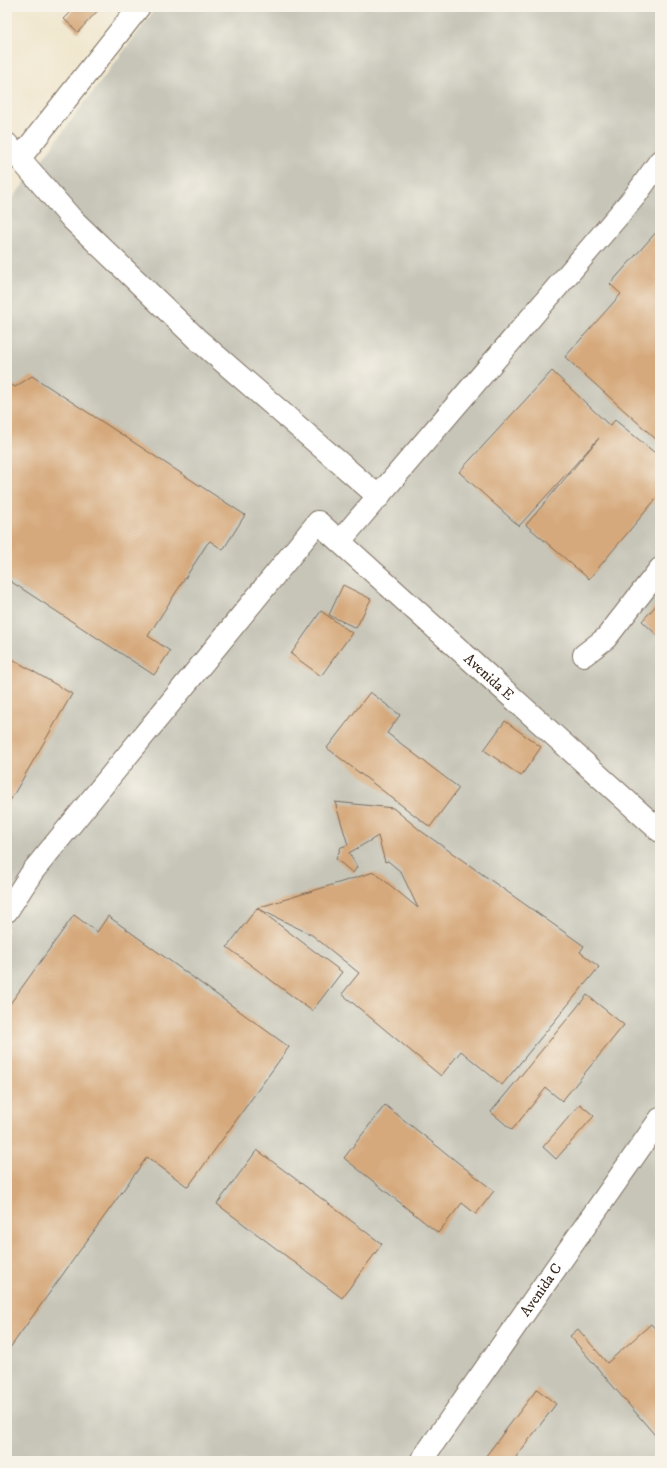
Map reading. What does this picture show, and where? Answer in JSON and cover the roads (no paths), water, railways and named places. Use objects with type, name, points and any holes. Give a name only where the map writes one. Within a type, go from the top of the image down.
[{"type":"street","points":[[139,7],[13,151],[72,218],[197,339],[379,497]]},
{"type":"street","points":[[340,541],[635,196],[660,161]]},
{"type":"street","name":"Avenida E","points":[[7,911],[33,871],[318,522],[660,832]]},
{"type":"street","points":[[584,655],[606,638],[660,568]]},
{"type":"street","name":"Avenida C","points":[[421,1461],[660,1119]]}]
